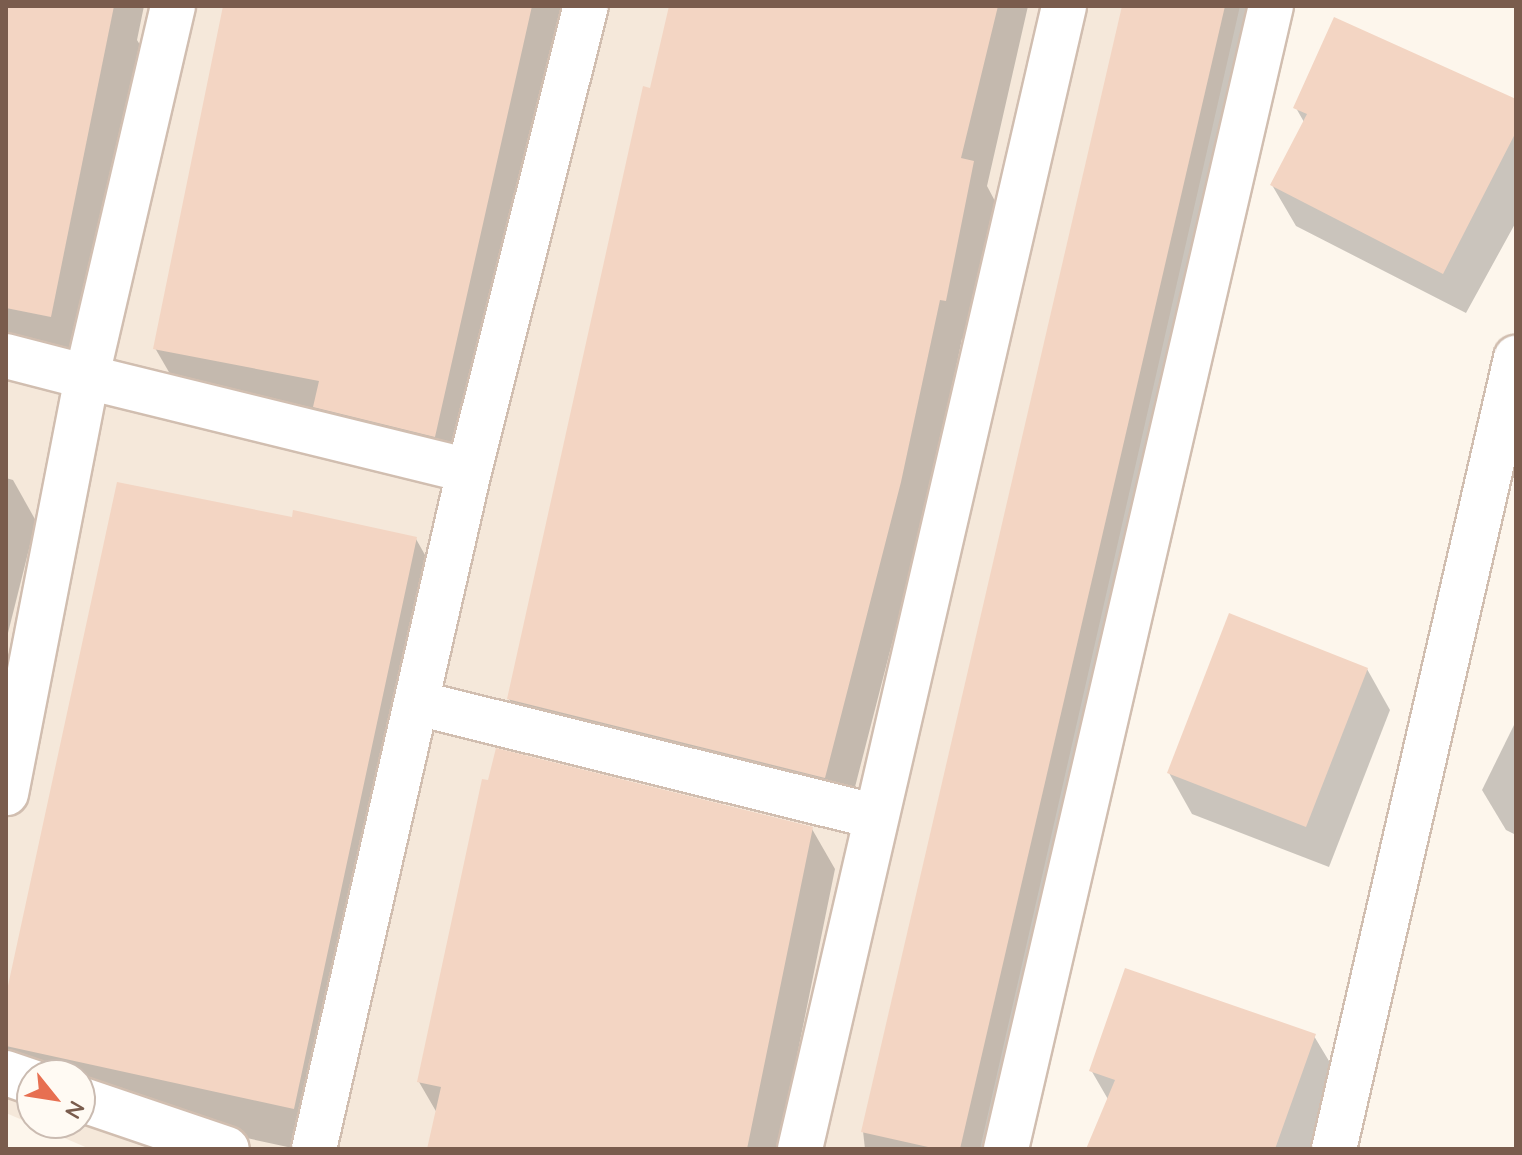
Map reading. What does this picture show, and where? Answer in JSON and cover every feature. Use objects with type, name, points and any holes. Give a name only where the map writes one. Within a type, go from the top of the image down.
[{"type":"street","points":[[6,793],[87,377],[173,6]]},
{"type":"street","points":[[314,1149],[469,471],[586,6]]},
{"type":"street","points":[[800,1149],[873,816],[1064,6]]},
{"type":"street","points":[[1006,1149],[1271,6]]},
{"type":"street","points":[[6,356],[469,471]]},
{"type":"street","points":[[1334,1149],[1516,358]]},
{"type":"street","points":[[417,703],[873,816]]},
{"type":"street","points":[[96,1104],[227,1149]]},
{"type":"shaded area","points":[[6,6],[1240,6],[980,1149],[90,1149],[67,1139],[96,1139],[96,1059],[16,1059],[16,1117],[6,1113]]},
{"type":"building","points":[[6,6],[114,6],[51,317],[6,308]]},
{"type":"building","points":[[223,6],[532,6],[435,437],[313,407],[319,381],[153,349]]},
{"type":"building","points":[[669,6],[998,6],[961,158],[974,161],[946,301],[940,300],[901,482],[825,778],[507,699],[643,86],[650,88]]},
{"type":"building","points":[[1122,6],[1225,6],[960,1149],[937,1149],[861,1132]]},
{"type":"building","points":[[1334,17],[1516,99],[1516,132],[1443,274],[1270,185],[1307,114],[1293,108]]},
{"type":"building","points":[[117,482],[292,517],[293,510],[417,537],[294,1109],[96,1066],[96,1059],[65,1059],[6,1046],[6,995]]},
{"type":"building","points":[[1229,613],[1368,668],[1306,827],[1167,773]]},
{"type":"building","points":[[496,748],[813,827],[747,1149],[427,1149],[441,1087],[417,1082],[482,779],[488,780]]},
{"type":"building","points":[[1125,968],[1316,1034],[1275,1149],[1086,1149],[1115,1080],[1089,1071]]}]
